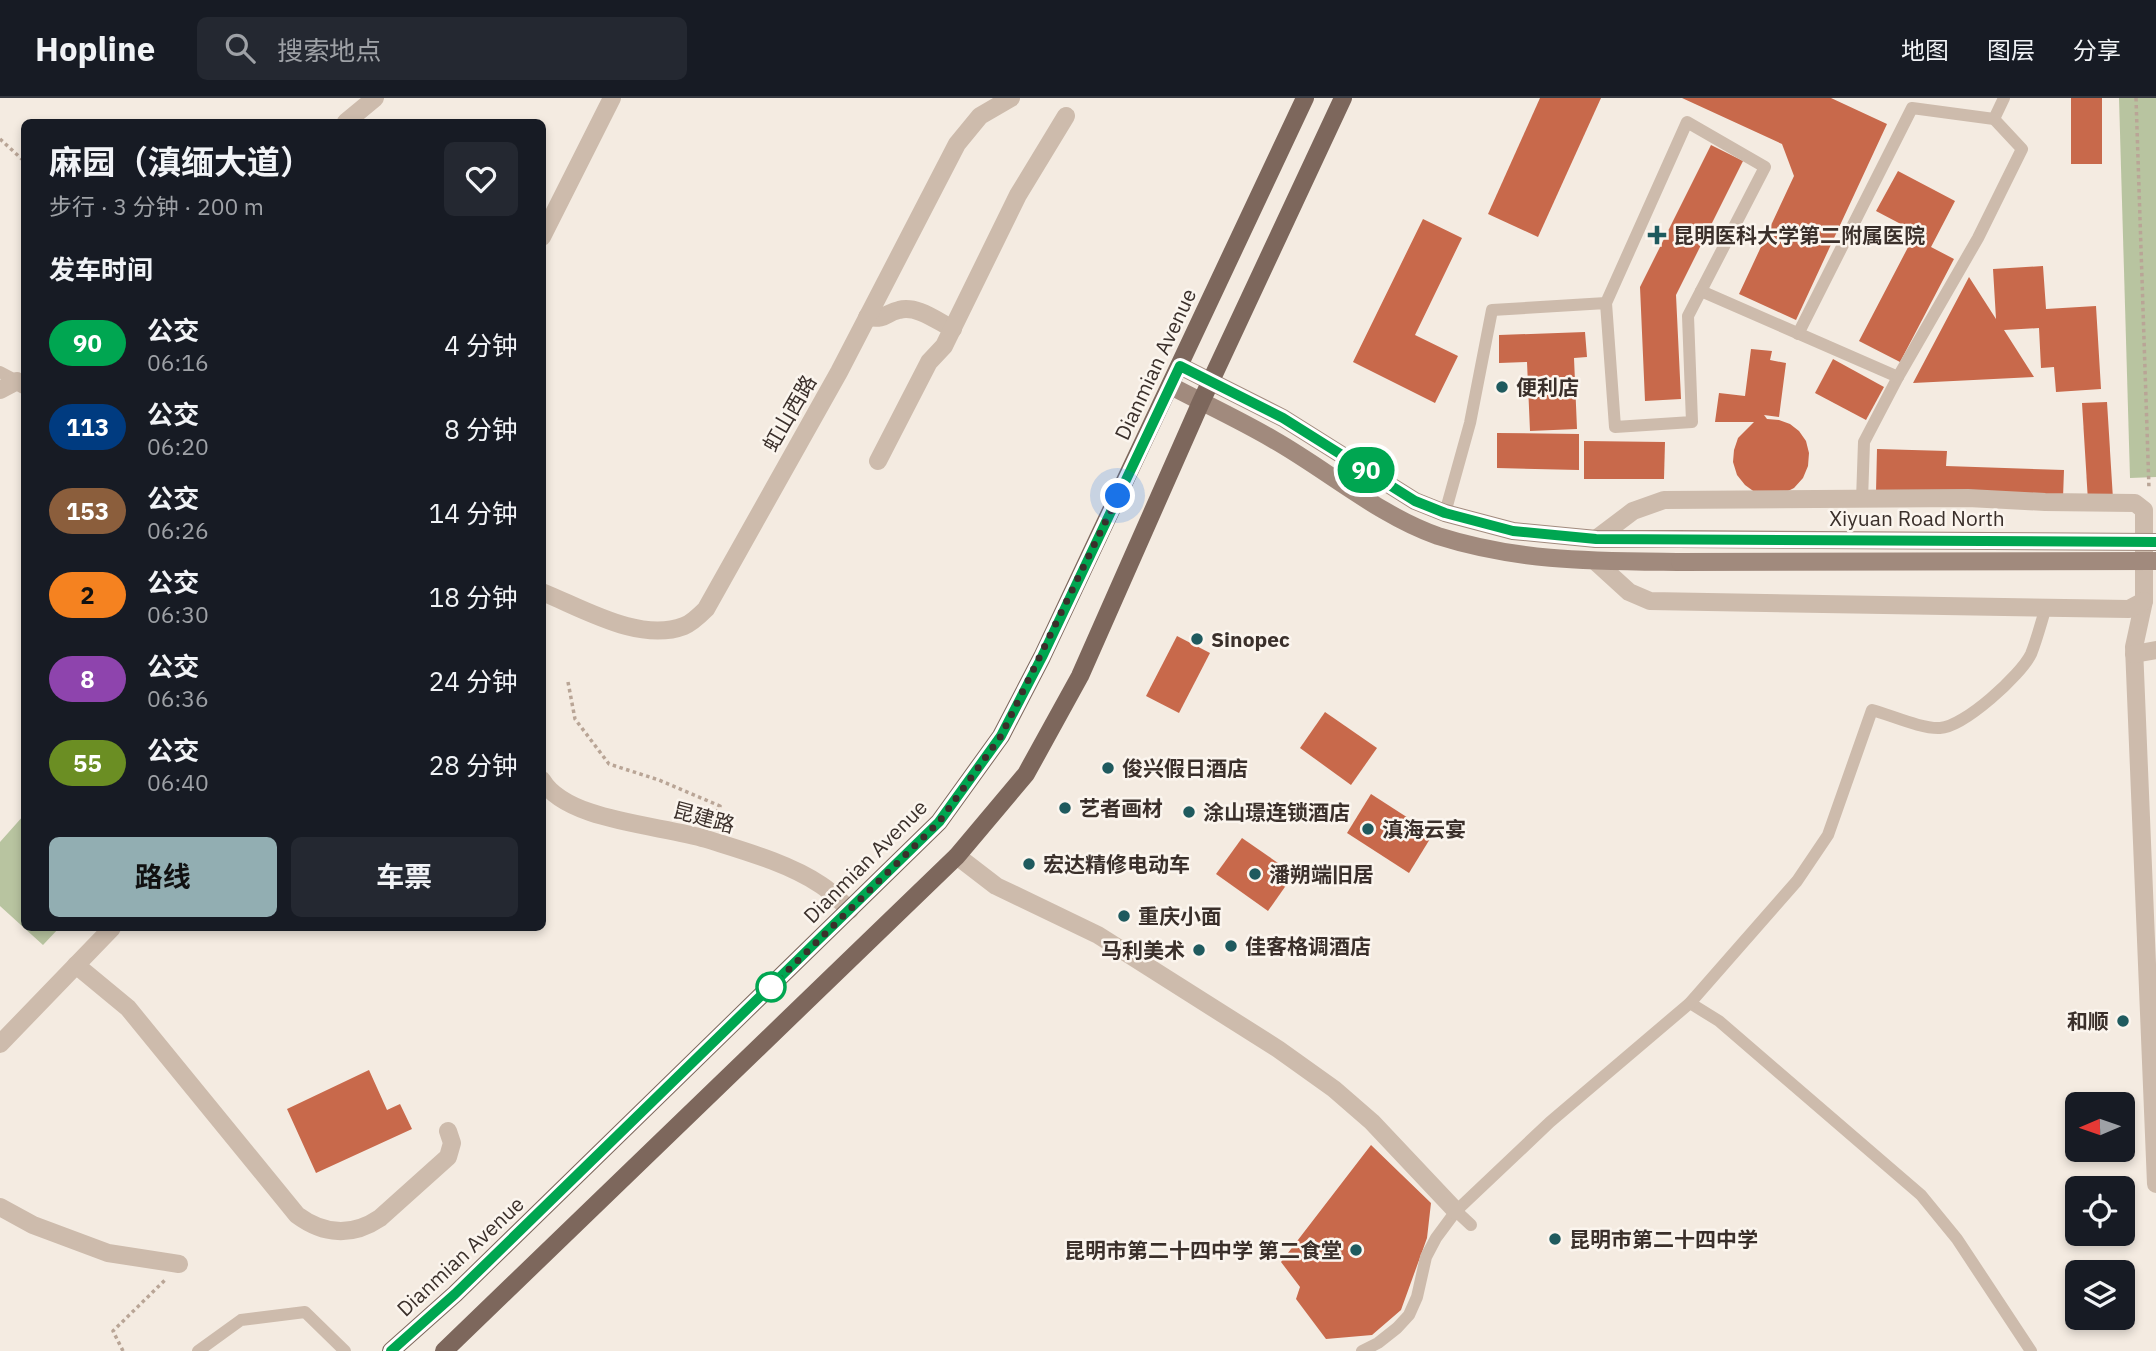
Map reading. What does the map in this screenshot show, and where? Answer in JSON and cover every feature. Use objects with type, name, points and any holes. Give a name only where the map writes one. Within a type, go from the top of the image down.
[{"type":"main road","name":"Dianmian Avenue","points":[[391,1351],[455,1294],[939,822],[1001,736],[1042,657],[1305,98]]},
{"type":"main road","points":[[444,1351],[957,856],[1027,774],[1080,676],[1210,382],[1343,98]]},
{"type":"main road","name":"Xiyuan Road North","points":[[1180,366],[1283,418],[1415,501],[1445,513],[1513,531],[1596,539],[2156,542]]},
{"type":"main road","name":"Xiyuan Road North","points":[[1171,386],[1273,439],[1405,522],[1438,536],[1509,554],[1565,560],[1680,562],[2156,561]]},
{"type":"street","points":[[350,119],[375,98]]},
{"type":"street","points":[[546,229],[612,98]]},
{"type":"street","name":"虹山西路","points":[[546,594],[632,629],[664,631],[687,625],[706,609],[867,317],[957,144],[980,116],[1011,98]]},
{"type":"street","points":[[877,461],[929,362],[944,346],[1018,195],[1066,116]]},
{"type":"street","points":[[867,317],[882,319],[898,310],[913,309],[953,329]]},
{"type":"street","points":[[0,390],[21,383]]},
{"type":"street","points":[[1596,539],[1633,511],[1664,500],[1968,498],[2135,503],[2144,510],[2144,601],[2134,654],[2156,1184]]},
{"type":"street","points":[[1595,561],[1629,592],[1650,601],[2129,609],[2144,601]]},
{"type":"street","points":[[2134,654],[2156,650]]},
{"type":"street","name":"昆建路","points":[[546,784],[569,804],[601,816],[704,838],[791,869],[823,886],[849,910]]},
{"type":"street","points":[[957,856],[996,886],[1098,935],[1278,1049],[1334,1089],[1372,1122],[1456,1211]]},
{"type":"street","points":[[0,1044],[109,931]]},
{"type":"street","points":[[76,965],[128,1008],[297,1215],[321,1229],[347,1232],[380,1218],[448,1157],[452,1143],[448,1131]]},
{"type":"street","points":[[0,1207],[33,1225],[108,1253],[179,1264]]},
{"type":"lane","points":[[1994,119],[2004,98]]},
{"type":"lane","points":[[1798,334],[1912,108],[1994,119],[2022,149],[1978,238],[1864,442],[1863,500]]},
{"type":"lane","points":[[1687,122],[1765,167],[1688,316],[1692,422],[1615,427],[1606,303],[1687,122]]},
{"type":"lane","points":[[1701,291],[1898,377]]},
{"type":"lane","points":[[1445,513],[1470,423],[1492,310],[1606,303]]},
{"type":"lane","points":[[0,372],[21,383]]},
{"type":"lane","points":[[1362,1351],[1378,1343],[1409,1315],[1417,1297],[1426,1257],[1456,1211],[1549,1122],[1690,1003],[1797,881],[1829,835],[1872,710],[1942,728],[1971,715],[2030,657],[2046,607]]},
{"type":"lane","points":[[1690,1003],[1719,1021],[1920,1195],[1957,1239],[2031,1351]]},
{"type":"lane","points":[[1456,1211],[1471,1225]]},
{"type":"lane","points":[[198,1351],[241,1320],[305,1312],[345,1351]]},
{"type":"path","points":[[2136,98],[2149,489]]},
{"type":"path","points":[[0,139],[21,158]]},
{"type":"path","points":[[568,682],[575,719],[609,764],[659,779],[720,806],[704,838]]},
{"type":"path","points":[[124,1351],[113,1331],[179,1264]]},
{"type":"green space","points":[[2119,98],[2156,98],[2156,477],[2130,478]]},
{"type":"green space","points":[[21,818],[21,925],[0,906],[0,842]]},
{"type":"green space","points":[[27,931],[56,931],[43,945]]},
{"type":"building","points":[[1540,98],[1601,98],[1538,237],[1488,214]]},
{"type":"building","points":[[1682,98],[1831,98],[1887,124],[1796,320],[1739,294],[1794,176],[1782,144]]},
{"type":"building","points":[[2071,98],[2102,98],[2102,164],[2071,164]]},
{"type":"building","points":[[1711,145],[1743,161],[1676,295],[1681,399],[1645,401],[1640,287]]},
{"type":"building","points":[[1898,171],[1955,201],[1931,247],[1954,259],[1900,362],[1859,341],[1916,232],[1876,211]]},
{"type":"building","points":[[1423,219],[1462,238],[1415,335],[1458,356],[1435,403],[1353,362]]},
{"type":"building","points":[[2043,266],[2046,309],[2096,306],[2101,389],[2056,392],[2054,367],[2041,368],[2039,328],[2004,330],[2034,377],[1913,383],[1969,277],[1996,319],[1993,269]]},
{"type":"building","points":[[1585,332],[1587,357],[1574,358],[1577,429],[1530,431],[1527,362],[1499,363],[1499,335]]},
{"type":"building","points":[[1751,349],[1772,351],[1770,360],[1786,363],[1779,417],[1764,415],[1767,419],[1790,424],[1799,431],[1806,441],[1809,453],[1803,478],[1794,488],[1782,494],[1756,493],[1737,475],[1733,462],[1734,450],[1738,438],[1754,422],[1715,422],[1719,393],[1745,396]]},
{"type":"building","points":[[1833,359],[1884,387],[1866,420],[1815,393]]},
{"type":"building","points":[[2107,402],[2113,499],[2088,501],[2082,403]]},
{"type":"building","points":[[1497,433],[1579,434],[1579,470],[1497,468]]},
{"type":"building","points":[[1584,441],[1665,442],[1664,479],[1584,479]]},
{"type":"building","points":[[1877,449],[1947,451],[1946,466],[2064,470],[2063,498],[1876,492]]},
{"type":"building","points":[[1177,636],[1210,653],[1179,713],[1146,696]]},
{"type":"building","points":[[1325,712],[1377,748],[1351,785],[1300,748]]},
{"type":"building","points":[[1371,794],[1433,834],[1409,873],[1347,833]]},
{"type":"building","name":"潘朔端旧居","points":[[1242,838],[1294,874],[1268,911],[1216,874]]},
{"type":"building","points":[[369,1070],[387,1110],[400,1104],[412,1129],[316,1173],[287,1109]]},
{"type":"building","name":"昆明市第二十四中学 第二食堂","points":[[1371,1145],[1431,1203],[1427,1238],[1401,1310],[1372,1335],[1326,1339],[1296,1299],[1300,1287],[1281,1262]]},
{"type":"bus line","name":"90","points":[[391,1351],[455,1294],[939,822],[1001,736],[1042,657],[1180,366],[1283,418],[1415,501],[1445,513],[1513,531],[1596,539],[2156,542]]},
{"type":"place","name":"昆明医科大学第二附属医院","points":[[1657,235]]},
{"type":"place","name":"便利店","points":[[1502,387]]},
{"type":"place","name":"Sinopec","points":[[1197,639]]},
{"type":"place","name":"俊兴假日酒店","points":[[1108,768]]},
{"type":"place","name":"艺者画材","points":[[1065,808]]},
{"type":"place","name":"涂山璟连锁酒店","points":[[1189,812]]},
{"type":"place","name":"滇海云宴","points":[[1368,829]]},
{"type":"place","name":"宏达精修电动车","points":[[1029,864]]},
{"type":"place","name":"潘朔端旧居","points":[[1255,874]]},
{"type":"place","name":"重庆小面","points":[[1124,916]]},
{"type":"place","name":"佳客格调酒店","points":[[1231,946]]},
{"type":"place","name":"马利美术","points":[[1199,950]]},
{"type":"place","name":"和顺","points":[[2123,1021]]},
{"type":"place","name":"昆明市第二十四中学","points":[[1555,1239]]},
{"type":"place","name":"昆明市第二十四中学 第二食堂","points":[[1356,1250]]},
{"type":"route","points":[[771,987],[939,822],[1001,736],[1042,657],[1118,496]]}]
